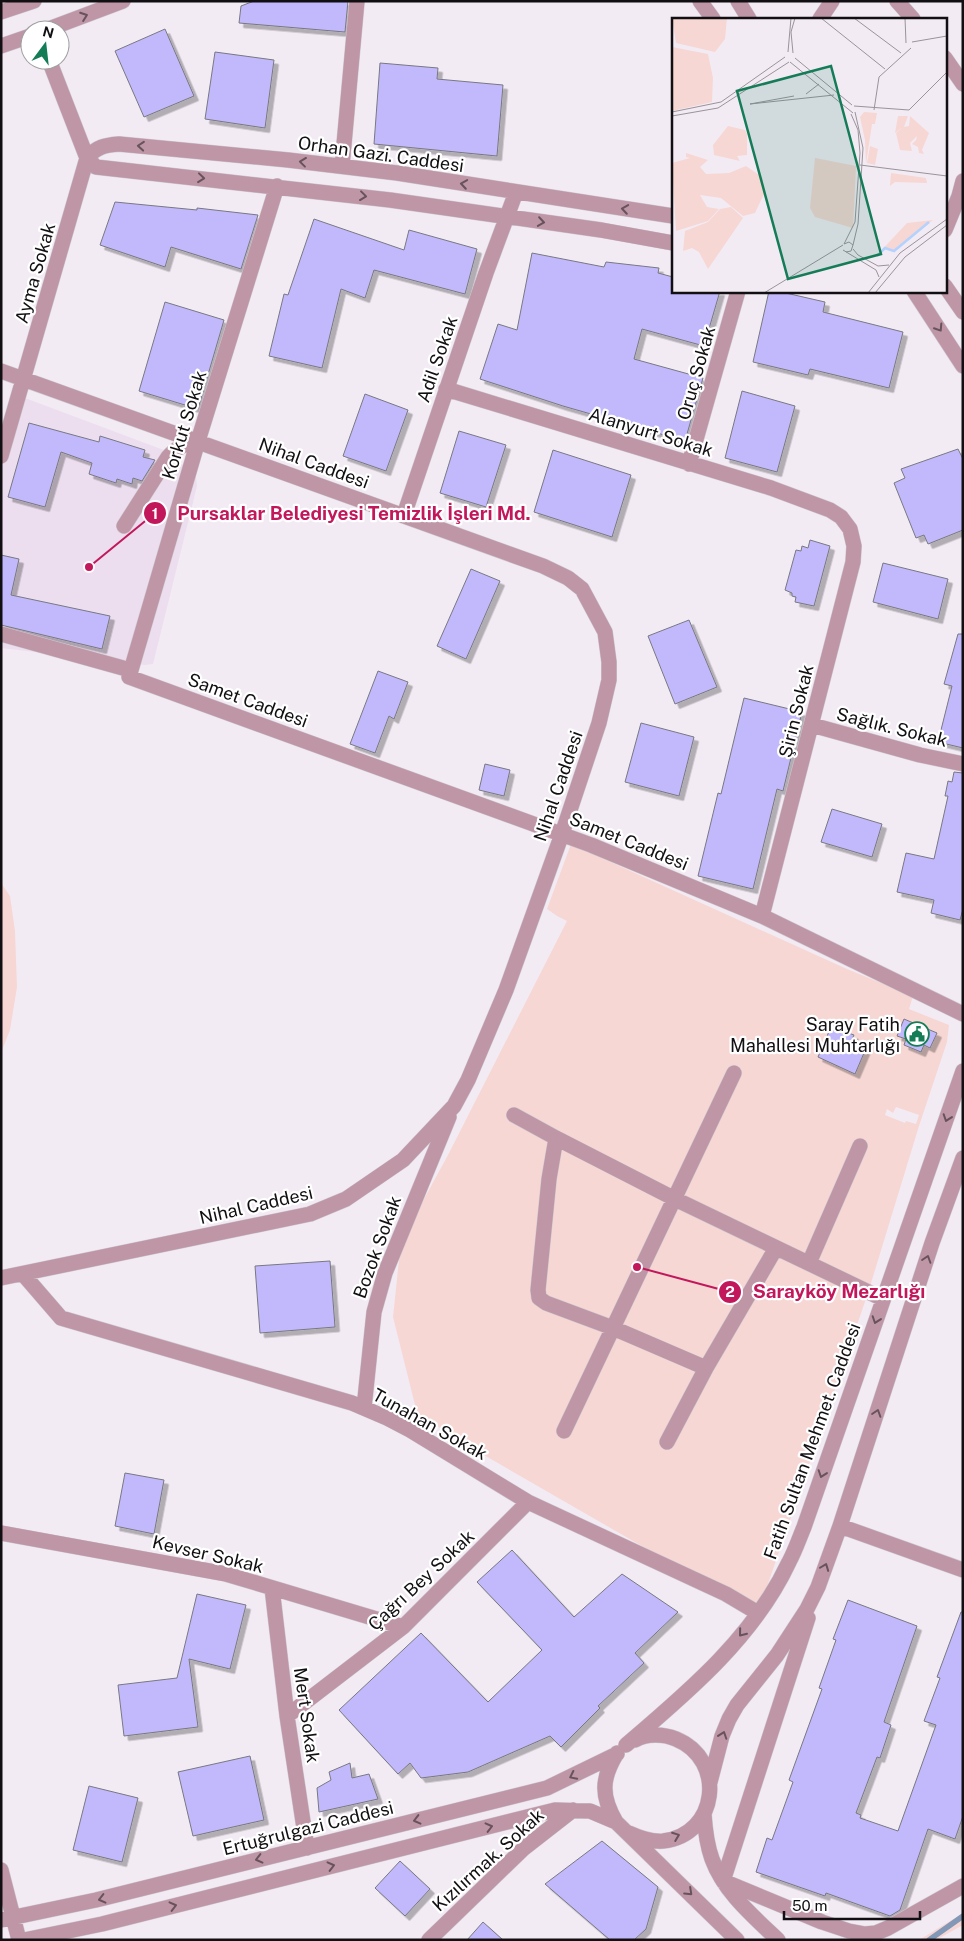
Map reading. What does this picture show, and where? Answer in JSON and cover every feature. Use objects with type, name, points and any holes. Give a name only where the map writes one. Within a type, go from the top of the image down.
[{"type":"street","points":[[1,12],[34,1]]},
{"type":"street","points":[[70,21],[122,1]]},
{"type":"street","points":[[342,166],[357,1]]},
{"type":"street","points":[[700,1],[712,18]]},
{"type":"street","points":[[738,1],[748,18]]},
{"type":"street","points":[[821,18],[832,1]]},
{"type":"street","points":[[897,1],[912,18]]},
{"type":"street","points":[[1,46],[20,39]]},
{"type":"street","points":[[954,63],[963,84]]},
{"type":"street","points":[[52,70],[87,158],[96,167],[278,186],[506,216],[672,243]]},
{"type":"street","name":"Orhan Gazi. Caddesi","points":[[87,158],[94,150],[105,145],[119,144],[342,166],[672,216]]},
{"type":"street","name":"Ayma Sokak","points":[[1,456],[87,158]]},
{"type":"street","points":[[946,228],[963,181]]},
{"type":"street","name":"Korkut Sokak","points":[[126,672],[278,186]]},
{"type":"street","name":"Adil Sokak","points":[[404,515],[446,388],[516,192]]},
{"type":"street","points":[[946,287],[963,312]]},
{"type":"street","name":"Oruç Sokak","points":[[689,464],[738,292]]},
{"type":"street","points":[[912,292],[963,366]]},
{"type":"street","name":"Nihal Caddesi","points":[[1,371],[544,566],[568,578],[582,589],[605,632],[609,662],[609,680],[599,723],[562,834],[506,990],[468,1080],[454,1106],[403,1160],[346,1199],[310,1214],[1,1278]]},
{"type":"street","name":"Alanyurt Sokak","points":[[446,388],[771,488],[830,510],[841,517]]},
{"type":"street","points":[[124,526],[168,457],[183,444],[198,441]]},
{"type":"street","name":"Şirin Sokak","points":[[762,916],[853,562],[854,546],[850,530],[841,517]]},
{"type":"street","name":"Samet Caddesi","points":[[1,634],[126,672],[562,834],[762,916],[963,1014]]},
{"type":"street","name":"Sağlık. Sokak","points":[[812,725],[920,755],[963,764]]},
{"type":"street","points":[[914,1002],[963,1023]]},
{"type":"street","name":"Fatih Sultan Mehmet. Caddesi","points":[[737,1940],[616,1822],[607,1806],[604,1788],[607,1770],[621,1750],[676,1703],[729,1649],[758,1614],[789,1563],[804,1527],[963,1072]]},
{"type":"street","points":[[564,1431],[734,1073]]},
{"type":"street","name":"Bozok Sokak","points":[[364,1408],[374,1312],[384,1273],[454,1106]]},
{"type":"street","points":[[514,1114],[556,1138],[675,1199],[883,1299]]},
{"type":"street","points":[[556,1138],[545,1216],[538,1290],[539,1298],[546,1303],[613,1328],[706,1368]]},
{"type":"street","points":[[809,1263],[860,1146]]},
{"type":"street","points":[[723,1881],[929,1251],[963,1158]]},
{"type":"street","points":[[668,1442],[706,1368],[776,1248]]},
{"type":"street","name":"Tunahan Sokak","points":[[23,1274],[61,1318],[364,1408],[410,1430],[528,1502],[726,1594],[758,1614]]},
{"type":"street","name":"Çağrı Bey Sokak","points":[[287,1716],[403,1627],[528,1502]]},
{"type":"street","points":[[840,1526],[963,1570]]},
{"type":"street","name":"Kevser Sokak","points":[[1,1533],[226,1574],[403,1627]]},
{"type":"street","name":"Mert Sokak","points":[[272,1588],[287,1716],[307,1848]]},
{"type":"street","points":[[778,1940],[749,1912],[723,1881],[714,1865],[708,1844],[704,1814],[710,1798],[710,1782],[722,1736],[729,1719],[737,1705],[777,1655],[808,1609],[818,1588]]},
{"type":"street","points":[[621,1750],[640,1738],[655,1735],[671,1737],[686,1743],[698,1753],[706,1767],[710,1782]]},
{"type":"street","name":"Ertuğrulgazi Caddesi","points":[[8,1919],[96,1900],[547,1788],[621,1750]]},
{"type":"street","points":[[24,1940],[102,1924],[554,1810],[590,1811],[616,1822]]},
{"type":"street","name":"Kızılırmak. Sokak","points":[[429,1940],[523,1849],[573,1810]]},
{"type":"street","name":"Fatih Sultan Mehmet. Caddesi","points":[[629,1833],[645,1840],[662,1841],[679,1837],[693,1827],[704,1814]]},
{"type":"street","points":[[1,1870],[8,1919],[19,1940]]},
{"type":"street","points":[[723,1881],[822,1922],[865,1934],[876,1933],[888,1928],[963,1886]]},
{"type":"shaded area","points":[[17,395],[169,452],[196,477],[197,486],[153,664],[145,665],[1,648],[1,444]]},
{"type":"shaded area","points":[[571,844],[847,969],[913,996],[909,1009],[949,1025],[947,1042],[868,1293],[758,1613],[463,1443],[417,1413],[393,1317],[401,1241],[448,1155],[567,921],[547,909]],"holes":[[[896,1107],[919,1115],[916,1124],[906,1121],[905,1123],[885,1115],[887,1109],[893,1113]]]},
{"type":"shaded area","points":[[1,883],[10,896],[15,931],[17,987],[10,1030],[1,1053]]},
{"type":"shaded area","points":[[963,1913],[963,1925],[936,1940],[919,1940]]},
{"type":"building","points":[[254,1],[348,1],[345,32],[239,23],[241,6]]},
{"type":"building","points":[[165,29],[194,96],[144,117],[115,51]]},
{"type":"building","points":[[215,52],[274,60],[265,128],[205,119]]},
{"type":"building","points":[[380,63],[438,68],[437,79],[503,85],[497,156],[374,144]]},
{"type":"building","points":[[115,202],[258,215],[241,269],[171,247],[165,267],[100,245]]},
{"type":"building","points":[[314,219],[404,250],[409,230],[477,249],[465,294],[374,270],[365,298],[341,289],[322,368],[269,356],[284,294],[288,295]]},
{"type":"building","points":[[532,253],[604,267],[606,262],[659,268],[658,273],[672,277],[672,292],[720,292],[704,346],[642,329],[634,359],[703,378],[685,441],[563,406],[480,379],[498,324],[517,330]]},
{"type":"building","points":[[769,292],[781,292],[825,302],[823,312],[903,332],[889,388],[810,369],[808,375],[753,362]]},
{"type":"building","points":[[165,302],[224,320],[198,409],[139,391]]},
{"type":"building","points":[[742,391],[795,406],[777,472],[725,458]]},
{"type":"building","points":[[365,394],[408,410],[386,471],[343,456]]},
{"type":"building","points":[[29,423],[99,442],[100,436],[145,450],[143,457],[155,460],[142,481],[133,478],[132,484],[117,479],[116,483],[89,474],[92,463],[61,452],[45,507],[8,497]]},
{"type":"building","points":[[459,431],[506,445],[486,507],[440,493]]},
{"type":"building","points":[[958,449],[963,459],[963,530],[928,544],[924,535],[916,538],[894,483],[905,478],[901,469]]},
{"type":"building","points":[[553,450],[631,475],[612,537],[534,512]]},
{"type":"building","points":[[810,540],[830,546],[814,606],[795,602],[796,597],[785,590],[796,550],[801,551],[802,546],[808,548]]},
{"type":"building","points":[[1,555],[19,559],[11,595],[110,616],[102,649],[1,625]]},
{"type":"building","points":[[883,563],[948,579],[938,619],[873,602]]},
{"type":"building","points":[[471,569],[500,581],[466,659],[437,646]]},
{"type":"building","points":[[689,620],[717,687],[675,704],[648,636]]},
{"type":"building","points":[[958,634],[963,634],[963,748],[938,742],[952,686],[944,684]]},
{"type":"building","points":[[378,671],[408,682],[394,719],[389,716],[375,753],[350,744]]},
{"type":"building","points":[[744,698],[802,712],[783,791],[777,789],[753,889],[698,876],[718,793],[721,794]]},
{"type":"building","points":[[641,723],[694,737],[679,796],[625,782]]},
{"type":"building","points":[[485,764],[510,770],[504,796],[479,790]]},
{"type":"building","points":[[954,772],[963,773],[963,909],[960,920],[931,913],[934,900],[897,892],[906,853],[934,859],[948,796],[945,796],[948,781],[952,782]]},
{"type":"building","points":[[832,809],[882,824],[872,857],[821,842]]},
{"type":"building","name":"Saray Fatih Mahallesi Muhtarlığı","points":[[904,1019],[937,1033],[930,1048],[924,1045],[921,1052],[904,1045],[906,1039],[897,1036]]},
{"type":"building","points":[[831,1027],[854,1035],[852,1039],[867,1046],[855,1074],[818,1057]]},
{"type":"building","points":[[330,1261],[335,1327],[260,1333],[255,1266]]},
{"type":"building","points":[[125,1473],[164,1480],[154,1534],[115,1526]]},
{"type":"building","points":[[512,1550],[574,1617],[622,1574],[678,1612],[635,1653],[644,1663],[598,1706],[600,1708],[561,1747],[550,1736],[468,1772],[421,1778],[410,1763],[398,1774],[339,1710],[421,1633],[488,1702],[542,1650],[477,1582]]},
{"type":"building","points":[[197,1594],[246,1605],[230,1669],[189,1659],[198,1727],[124,1736],[118,1685],[177,1678]]},
{"type":"building","points":[[848,1600],[917,1626],[884,1722],[891,1725],[880,1758],[877,1757],[856,1813],[861,1815],[860,1818],[898,1831],[936,1725],[924,1721],[940,1678],[937,1677],[961,1612],[963,1612],[963,1816],[955,1839],[928,1829],[900,1910],[890,1916],[826,1893],[825,1896],[756,1872],[767,1838],[772,1840],[793,1782],[789,1780],[822,1689],[819,1688],[836,1640],[833,1639]]},
{"type":"building","points":[[250,1756],[264,1820],[193,1836],[178,1772]]},
{"type":"building","points":[[350,1763],[352,1778],[369,1774],[378,1799],[319,1812],[317,1788],[331,1780],[329,1772]]},
{"type":"building","points":[[89,1786],[138,1798],[122,1862],[73,1850]]},
{"type":"building","points":[[602,1841],[658,1887],[646,1929],[634,1940],[610,1940],[545,1884]]},
{"type":"building","points":[[400,1861],[430,1889],[405,1916],[375,1888]]},
{"type":"building","points":[[483,1922],[503,1940],[467,1940]]},
{"type":"waterway","points":[[929,1940],[963,1916]]},
{"type":"place","name":"Pursaklar Belediyesi Temizlik İşleri Md.","points":[[89,567]]},
{"type":"place","name":"Saray Fatih Mahallesi Muhtarlığı","points":[[917,1034]]},
{"type":"place","name":"Sarayköy Mezarlığı","points":[[637,1267]]}]
